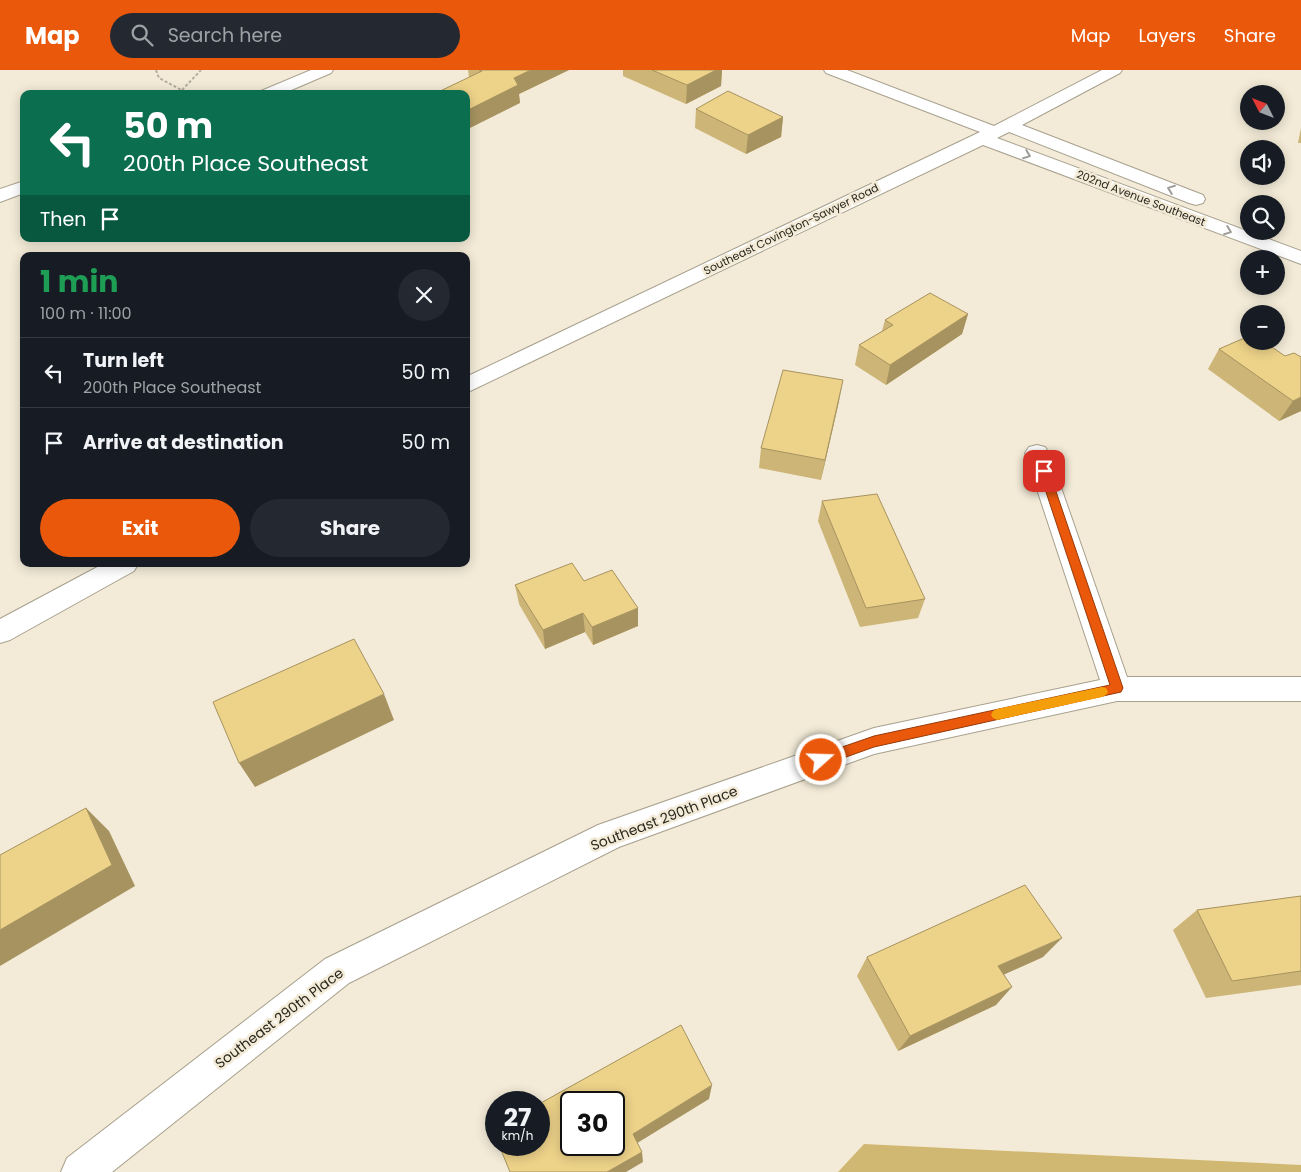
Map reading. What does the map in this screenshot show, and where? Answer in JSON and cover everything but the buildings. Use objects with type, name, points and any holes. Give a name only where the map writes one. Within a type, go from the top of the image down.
[{"type":"street","points":[[277,90],[325,70]]},
{"type":"street","name":"202nd Avenue Southeast","points":[[832,70],[995,131],[1212,205]]},
{"type":"street","name":"Southeast Covington-Sawyer Road","points":[[470,384],[995,131],[1114,70]]},
{"type":"street","name":"202nd Avenue Southeast","points":[[995,131],[1301,258]]},
{"type":"street","points":[[0,196],[20,188]]},
{"type":"street","points":[[1285,234],[1301,240]]},
{"type":"street","points":[[1038,453],[1117,688]]},
{"type":"street","points":[[0,632],[119,567]]},
{"type":"street","name":"Southeast 290th Place","points":[[81,1172],[337,971],[609,836],[874,741],[1117,688],[1301,689]]},
{"type":"path","points":[[156,70],[159,78],[182,90],[201,70]]},
{"type":"shaded area","points":[[864,1144],[1301,1165],[1301,1172],[838,1172]]},
{"type":"slow traffic","points":[[997,715],[1102,692]]},
{"type":"route","points":[[821,760],[874,741],[1117,688],[1044,471]]}]
